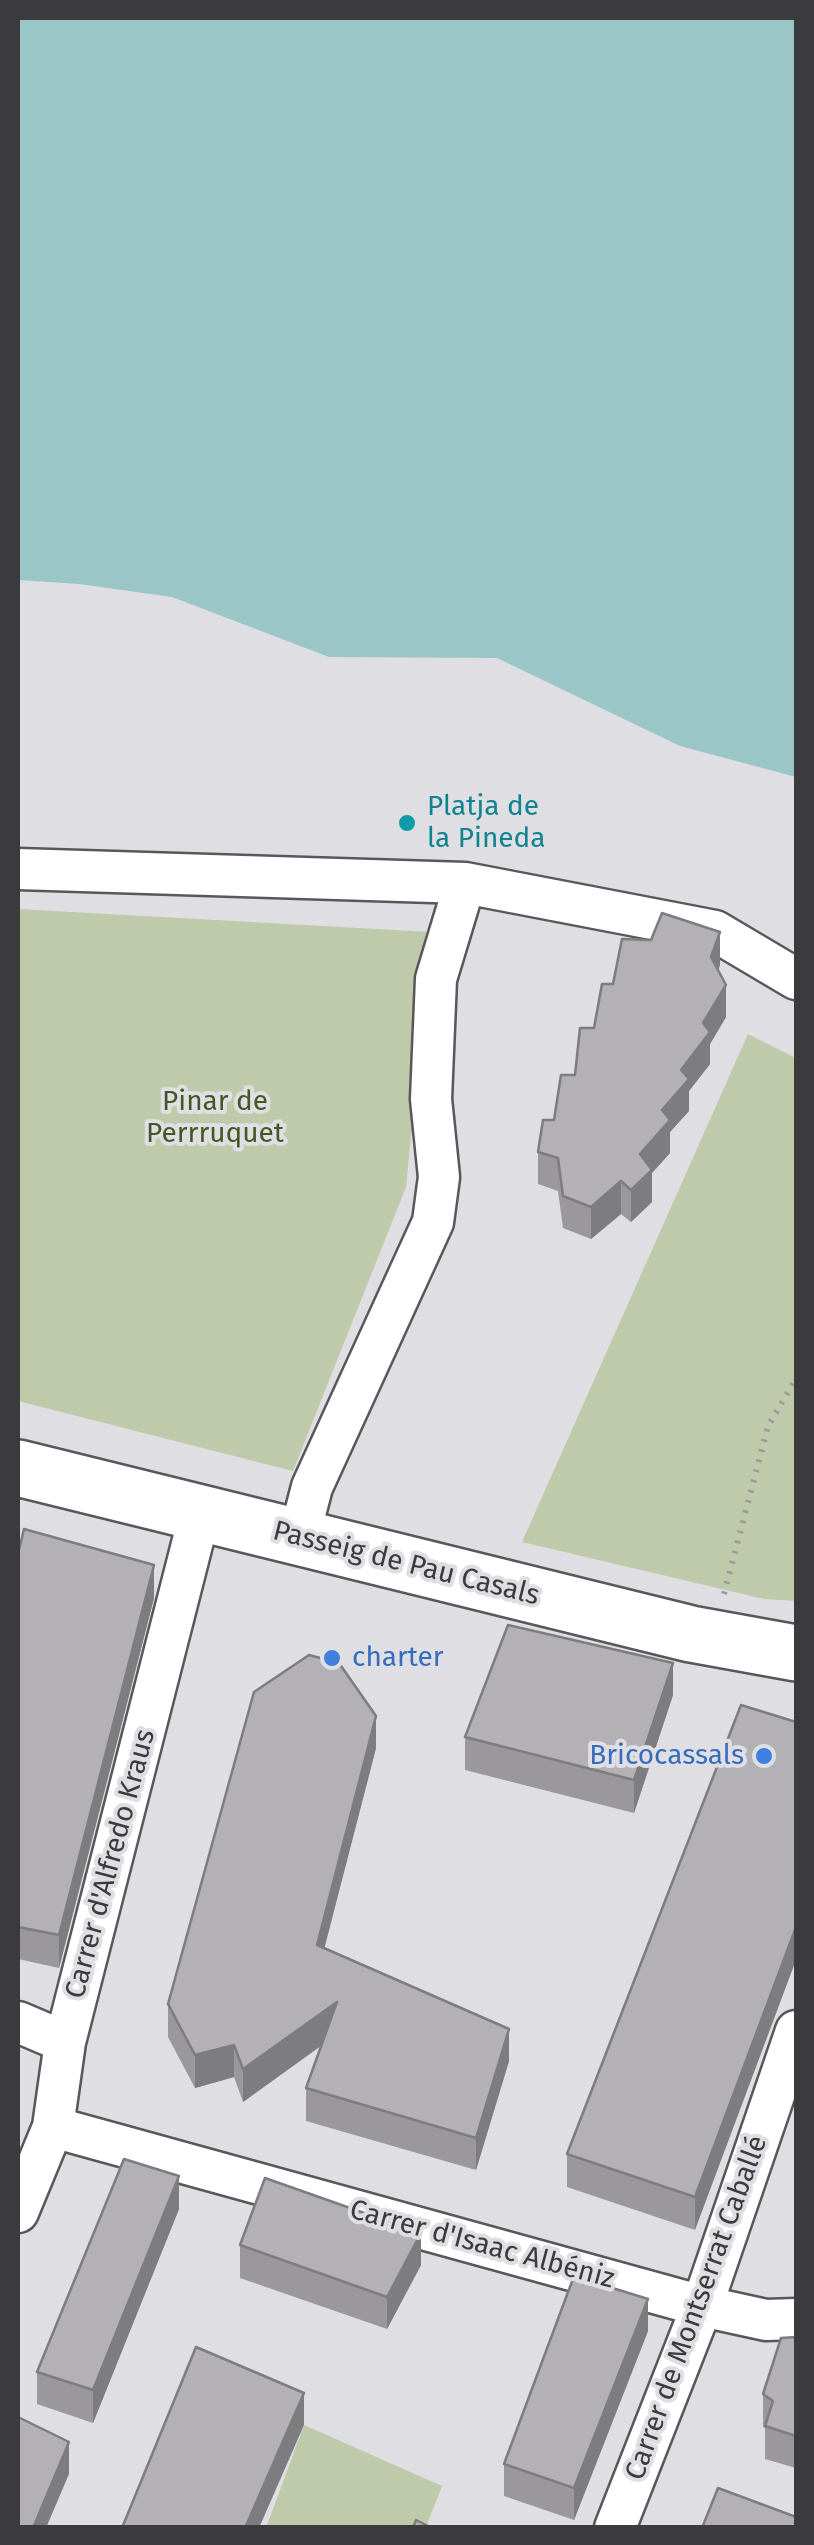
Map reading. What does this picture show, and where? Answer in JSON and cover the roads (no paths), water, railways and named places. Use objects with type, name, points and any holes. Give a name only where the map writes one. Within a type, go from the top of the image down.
[{"type":"street","points":[[18,870],[465,882],[715,931],[796,979]]},
{"type":"street","points":[[299,1538],[312,1487],[433,1222],[439,1176],[431,1099],[436,979],[465,882]]},
{"type":"street","name":"Passeig de Pau Casals","points":[[18,1468],[672,1630],[796,1653]]},
{"type":"street","name":"Carrer d'Alfredo Kraus","points":[[18,2212],[54,2127],[65,2042],[200,1514]]},
{"type":"street","points":[[18,2022],[65,2042]]},
{"type":"street","name":"Carrer de Montserrat Caballé","points":[[614,2528],[702,2306],[796,2031]]},
{"type":"street","name":"Carrer d'Isaac Albéniz","points":[[54,2127],[702,2306],[766,2320],[796,2320]]},
{"type":"water","points":[[18,18],[796,18],[796,777],[680,746],[497,658],[329,657],[172,597],[18,580]]},
{"type":"place","name":"Platja de la Pineda","points":[[407,823]]},
{"type":"place","name":"charter","points":[[332,1658]]},
{"type":"place","name":"Bricocassals","points":[[764,1756]]},
{"type":"park label","name":"Pinar de Perrruquet","points":[[215,1118]]}]
